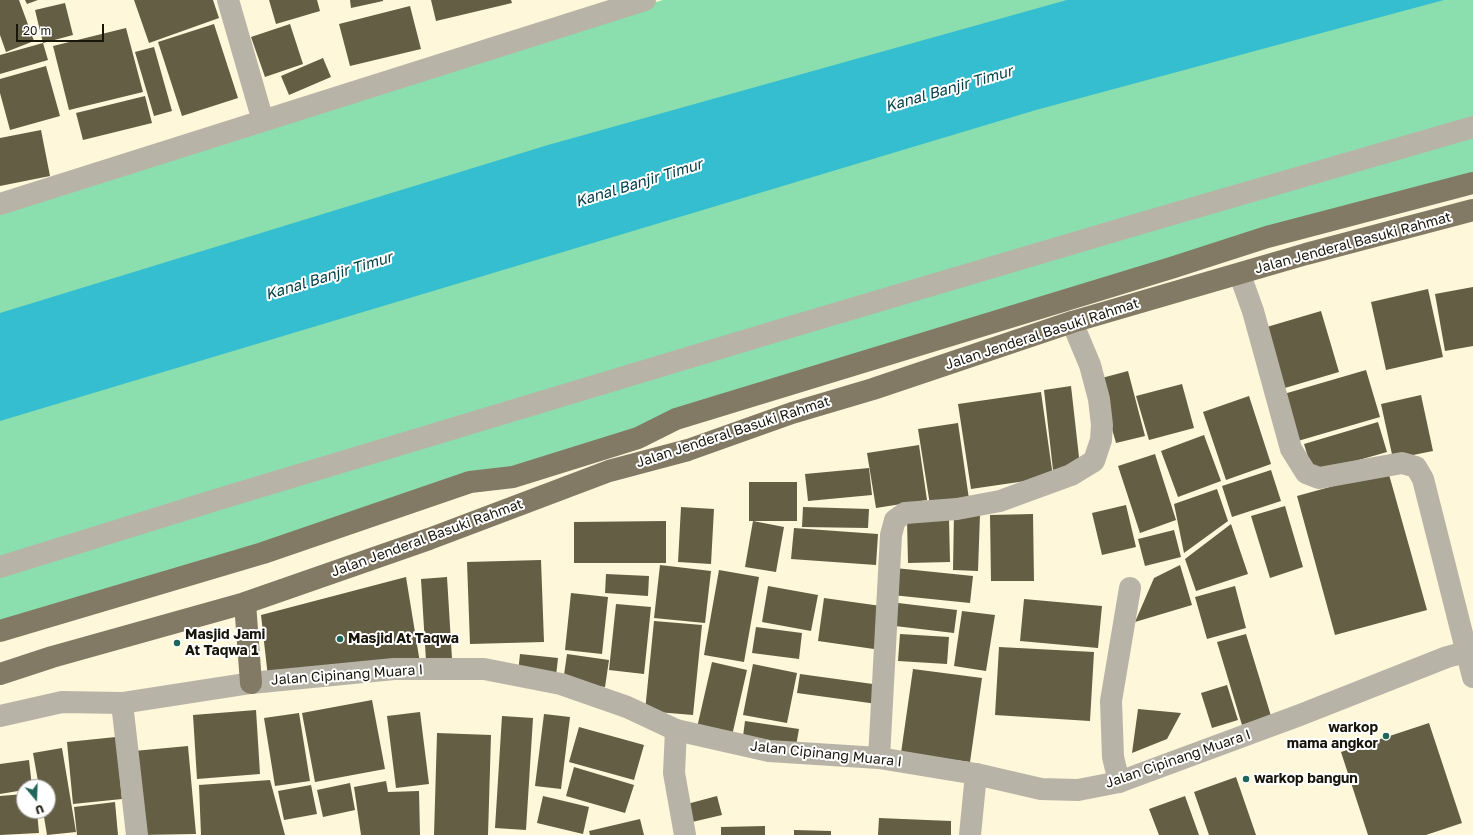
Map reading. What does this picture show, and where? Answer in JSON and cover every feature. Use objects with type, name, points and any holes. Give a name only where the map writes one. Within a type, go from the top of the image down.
[{"type":"main road","name":"Jalan Jenderal Basuki Rahmat","points":[[0,632],[263,553],[470,482],[513,477],[638,438],[676,419],[1171,268],[1267,237],[1473,183]]},
{"type":"main road","name":"Jalan Jenderal Basuki Rahmat","points":[[0,674],[52,657],[246,603],[429,539],[609,471],[688,450],[792,413],[881,386],[1072,322],[1240,275],[1306,254],[1473,210]]},
{"type":"main road","points":[[246,603],[251,683]]},
{"type":"street","points":[[228,0],[263,121]]},
{"type":"street","points":[[0,204],[645,0]]},
{"type":"street","points":[[0,567],[218,499],[1135,224],[1473,127]]},
{"type":"street","points":[[1240,275],[1253,311],[1291,449],[1306,473],[1319,478],[1402,463],[1416,467],[1423,479],[1470,650],[1473,677]]},
{"type":"street","points":[[879,758],[891,535],[895,520],[905,513],[957,509],[1000,501],[1071,475],[1094,461],[1101,440],[1102,425],[1099,399],[1090,365],[1072,322]]},
{"type":"street","points":[[1119,782],[1113,757],[1111,701],[1130,588]]},
{"type":"street","name":"Jalan Cipinang Muara I","points":[[0,716],[62,702],[122,703],[251,683],[394,669],[484,670],[561,684],[627,707],[676,730],[769,751],[879,758],[976,774],[1049,789],[1078,790],[1119,782],[1470,650]]},
{"type":"street","points":[[122,703],[137,835]]},
{"type":"street","points":[[676,730],[674,773],[685,835]]},
{"type":"street","points":[[970,835],[976,774]]},
{"type":"green space","points":[[663,0],[1473,0],[1473,183],[0,631],[0,203],[353,92]]},
{"type":"water","name":"Kanal Banjir Timur","points":[[1067,0],[1444,0],[1036,110],[0,421],[0,313],[548,145]]},
{"type":"building","points":[[0,0],[19,0],[34,41],[6,52],[0,35]]},
{"type":"building","points":[[25,0],[38,0],[27,4]]},
{"type":"building","points":[[134,0],[213,0],[219,18],[149,43]]},
{"type":"building","points":[[269,0],[317,0],[320,11],[276,24]]},
{"type":"building","points":[[350,0],[383,0],[383,1],[351,8]]},
{"type":"building","points":[[431,0],[511,0],[512,3],[436,21]]},
{"type":"building","points":[[65,3],[73,35],[43,43],[35,10]]},
{"type":"building","points":[[410,6],[421,49],[350,66],[339,24]]},
{"type":"building","points":[[214,24],[238,98],[182,116],[158,42]]},
{"type":"building","points":[[290,24],[303,64],[265,77],[251,37]]},
{"type":"building","points":[[126,28],[143,92],[69,110],[53,46]]},
{"type":"building","points":[[43,43],[48,60],[0,74],[0,55]]},
{"type":"building","points":[[154,47],[172,111],[154,116],[135,52]]},
{"type":"building","points":[[323,58],[331,77],[289,95],[281,76]]},
{"type":"building","points":[[46,66],[60,116],[10,130],[0,93],[0,79]]},
{"type":"building","points":[[145,96],[152,123],[83,140],[76,113]]},
{"type":"building","points":[[41,130],[50,176],[0,186],[0,138]]},
{"type":"building","points":[[1473,287],[1473,346],[1445,351],[1435,294]]},
{"type":"building","points":[[1428,289],[1443,357],[1386,370],[1371,302]]},
{"type":"building","points":[[1321,311],[1339,372],[1278,390],[1260,329]]},
{"type":"building","points":[[1366,370],[1380,417],[1291,443],[1277,396]]},
{"type":"building","points":[[1128,371],[1145,436],[1116,443],[1098,379]]},
{"type":"building","points":[[1182,384],[1194,428],[1149,440],[1136,396]]},
{"type":"building","points":[[1071,386],[1080,466],[1053,470],[1044,390]]},
{"type":"building","points":[[1041,392],[1053,477],[971,489],[958,404]]},
{"type":"building","points":[[1421,395],[1433,451],[1393,459],[1381,404]]},
{"type":"building","points":[[1249,396],[1271,464],[1226,480],[1203,412]]},
{"type":"building","points":[[1378,422],[1387,452],[1313,473],[1304,444]]},
{"type":"building","points":[[958,423],[969,499],[930,505],[918,429]]},
{"type":"building","points":[[1204,435],[1221,481],[1178,497],[1161,451]]},
{"type":"building","points":[[919,445],[927,500],[876,508],[867,453]]},
{"type":"building","points":[[1155,454],[1176,520],[1140,533],[1118,466]]},
{"type":"building","points":[[869,468],[872,495],[808,501],[805,474]]},
{"type":"building","points":[[1271,470],[1281,501],[1232,517],[1222,486]]},
{"type":"building","points":[[1388,471],[1427,610],[1335,635],[1297,496]]},
{"type":"building","points":[[749,482],[797,482],[797,521],[749,521]]},
{"type":"building","points":[[1217,489],[1228,521],[1184,553],[1174,504]]},
{"type":"building","points":[[1126,505],[1136,547],[1102,555],[1092,513]]},
{"type":"building","points":[[1285,506],[1303,567],[1270,578],[1251,516]]},
{"type":"building","points":[[681,507],[714,509],[711,564],[678,562]]},
{"type":"building","points":[[803,507],[869,509],[868,528],[802,527]]},
{"type":"building","points":[[954,513],[980,514],[978,571],[953,570]]},
{"type":"building","points":[[1033,514],[1034,581],[991,581],[990,515]]},
{"type":"building","points":[[949,519],[950,562],[908,563],[907,520]]},
{"type":"building","points":[[666,521],[666,563],[574,563],[574,522]]},
{"type":"building","points":[[753,521],[784,527],[776,572],[745,567]]},
{"type":"building","points":[[1231,524],[1248,574],[1196,591],[1185,559]]},
{"type":"building","points":[[794,528],[878,534],[876,565],[791,559]]},
{"type":"building","points":[[1174,530],[1181,557],[1145,566],[1138,539]]},
{"type":"building","points":[[541,560],[544,642],[470,644],[467,562]]},
{"type":"building","points":[[660,565],[711,571],[705,623],[654,618]]},
{"type":"building","points":[[1180,565],[1192,605],[1135,622],[1154,578]]},
{"type":"building","points":[[895,568],[973,576],[970,603],[892,595]]},
{"type":"building","points":[[719,570],[759,577],[744,662],[704,655]]},
{"type":"building","points":[[606,574],[649,576],[648,596],[605,593]]},
{"type":"building","name":"Masjid At Taqwa","points":[[406,577],[420,663],[268,677],[261,615]]},
{"type":"building","points":[[447,577],[452,659],[426,661],[421,579]]},
{"type":"building","points":[[768,586],[818,595],[811,631],[762,622]]},
{"type":"building","points":[[1235,586],[1246,628],[1207,639],[1195,597]]},
{"type":"building","points":[[571,593],[608,597],[602,654],[565,650]]},
{"type":"building","points":[[824,598],[881,606],[874,649],[818,641]]},
{"type":"building","points":[[1024,599],[1102,606],[1098,648],[1020,641]]},
{"type":"building","points":[[898,603],[957,610],[954,633],[895,626]]},
{"type":"building","points":[[616,604],[651,607],[644,674],[609,670]]},
{"type":"building","points":[[962,611],[995,615],[986,671],[954,666]]},
{"type":"building","points":[[654,621],[702,625],[693,715],[645,711]]},
{"type":"building","points":[[756,627],[802,633],[799,659],[752,653]]},
{"type":"building","points":[[900,634],[949,637],[947,664],[898,661]]},
{"type":"building","points":[[1246,634],[1271,716],[1242,725],[1217,642]]},
{"type":"building","points":[[999,647],[1094,652],[1090,721],[995,715]]},
{"type":"building","points":[[520,654],[558,658],[556,676],[518,673]]},
{"type":"building","points":[[567,654],[609,660],[605,687],[563,682]]},
{"type":"building","points":[[712,662],[747,670],[731,740],[696,732]]},
{"type":"building","points":[[753,664],[797,673],[787,723],[743,715]]},
{"type":"building","points":[[913,669],[982,678],[970,762],[901,753]]},
{"type":"building","points":[[800,674],[880,685],[877,704],[797,693]]},
{"type":"building","points":[[1227,685],[1238,720],[1212,728],[1201,693]]},
{"type":"building","points":[[372,700],[385,769],[315,782],[302,713]]},
{"type":"building","points":[[1138,709],[1181,713],[1167,739],[1132,753]]},
{"type":"building","points":[[256,710],[260,774],[197,779],[193,715]]},
{"type":"building","points":[[420,712],[429,784],[396,788],[387,716]]},
{"type":"building","points":[[299,713],[310,781],[275,786],[264,718]]},
{"type":"building","points":[[544,714],[570,717],[561,789],[535,786]]},
{"type":"building","points":[[502,716],[533,718],[526,830],[495,828]]},
{"type":"building","points":[[745,721],[799,729],[795,752],[742,744]]},
{"type":"building","points":[[1429,723],[1462,823],[1426,835],[1368,835],[1341,752]]},
{"type":"building","points":[[579,727],[644,745],[634,780],[569,762]]},
{"type":"building","points":[[437,733],[491,735],[488,835],[434,835]]},
{"type":"building","points":[[116,737],[122,799],[73,804],[67,742]]},
{"type":"building","points":[[188,746],[196,834],[142,835],[134,751]]},
{"type":"building","points":[[62,748],[76,832],[47,835],[44,819],[56,819],[56,779],[38,779],[33,753]]},
{"type":"building","points":[[29,760],[31,779],[16,779],[16,791],[0,794],[0,764]]},
{"type":"building","points":[[574,767],[634,785],[625,813],[566,796]]},
{"type":"building","points":[[1236,777],[1256,835],[1209,835],[1194,792]]},
{"type":"building","points":[[270,780],[285,835],[201,835],[199,785]]},
{"type":"building","points":[[386,781],[388,792],[419,791],[420,835],[361,835],[354,787]]},
{"type":"building","points":[[350,783],[355,810],[323,817],[317,790]]},
{"type":"building","points":[[311,785],[317,814],[284,820],[278,791]]},
{"type":"building","points":[[16,795],[16,819],[38,819],[39,833],[0,835],[0,796]]},
{"type":"building","points":[[543,796],[589,807],[583,834],[537,823]]},
{"type":"building","points":[[717,796],[722,815],[692,822],[687,804]]},
{"type":"building","points":[[1185,796],[1199,835],[1159,835],[1149,809]]},
{"type":"building","points":[[115,802],[118,835],[77,835],[74,807]]},
{"type":"building","points":[[879,818],[951,821],[951,835],[878,835]]},
{"type":"building","points":[[640,819],[644,835],[590,835],[589,831]]},
{"type":"building","points":[[765,826],[765,835],[721,835],[721,827]]},
{"type":"building","points":[[794,830],[831,831],[831,835],[794,835]]},
{"type":"place","name":"Masjid At Taqwa","points":[[340,639]]},
{"type":"place","name":"Masjid Jami At Taqwa 1","points":[[177,643]]},
{"type":"place","name":"warkop mama angkor","points":[[1386,736]]},
{"type":"place","name":"warkop bangun","points":[[1246,779]]}]
